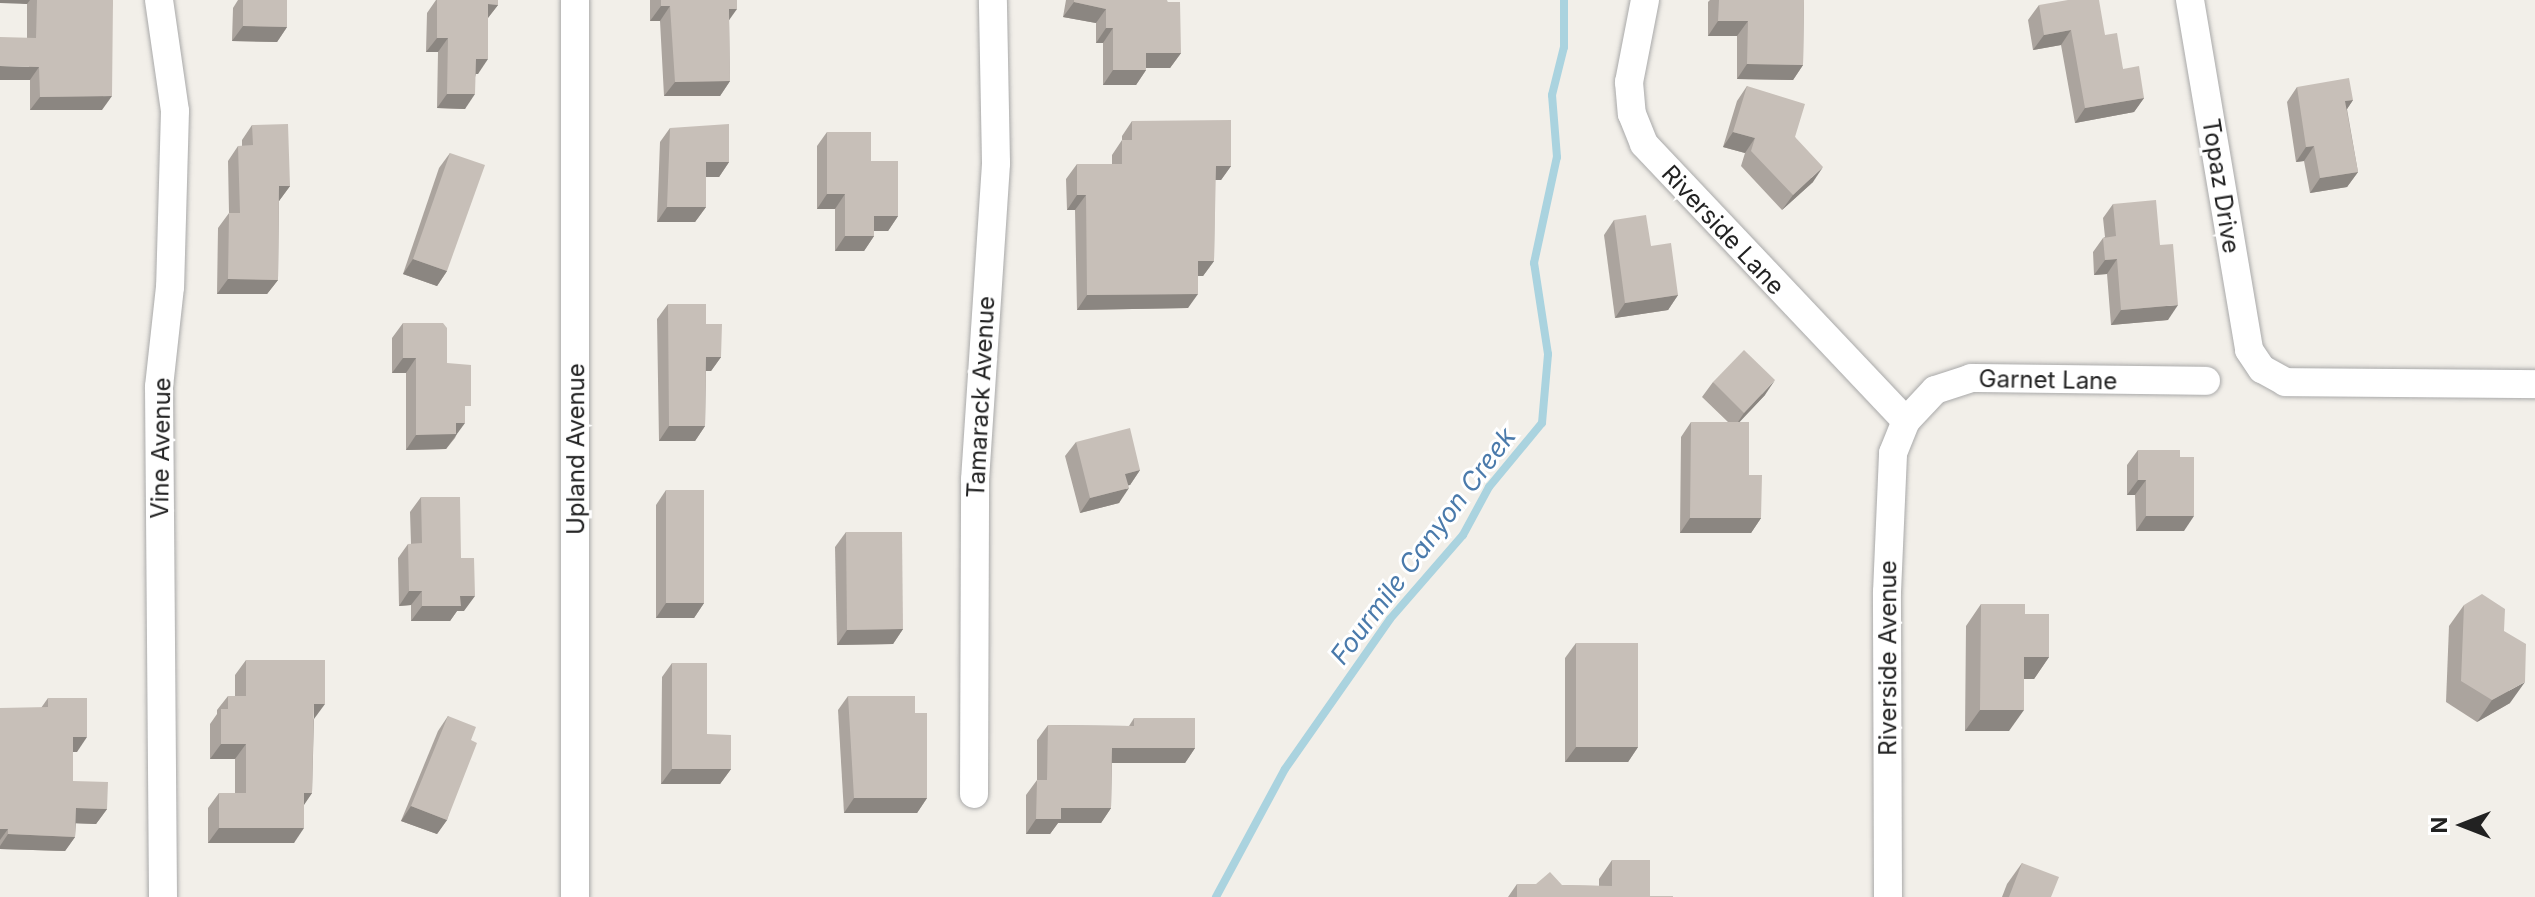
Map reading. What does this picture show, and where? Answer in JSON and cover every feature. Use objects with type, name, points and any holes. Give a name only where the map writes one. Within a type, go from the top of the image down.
[{"type":"street","name":"Vine Avenue","points":[[159,0],[175,111],[170,287],[159,387],[163,897]]},
{"type":"street","name":"Upland Avenue","points":[[575,0],[575,897]]},
{"type":"street","name":"Tamarack Avenue","points":[[974,794],[975,480],[996,163],[993,0]]},
{"type":"street","name":"Riverside Lane","points":[[1645,0],[1629,82],[1632,114],[1644,144],[1906,421]]},
{"type":"street","name":"Topaz Drive","points":[[2190,0],[2249,350],[2262,369],[2285,382],[2535,384]]},
{"type":"street","name":"Garnet Lane","points":[[1906,421],[1935,390],[1971,378],[2206,381]]},
{"type":"street","name":"Riverside Avenue","points":[[1888,897],[1887,592],[1893,453],[1906,421]]},
{"type":"building","points":[[37,0],[113,0],[112,96],[40,97],[39,67],[0,66],[0,37],[36,38]]},
{"type":"building","points":[[243,0],[287,0],[287,27],[243,26]]},
{"type":"building","points":[[437,0],[498,0],[498,5],[488,4],[488,59],[476,59],[475,94],[447,94],[448,38],[437,38]]},
{"type":"building","points":[[661,0],[737,0],[737,9],[729,9],[730,81],[675,82],[670,6],[661,6]]},
{"type":"building","points":[[1074,0],[1180,2],[1181,53],[1146,53],[1146,70],[1113,70],[1113,28],[1106,28],[1106,9]]},
{"type":"building","points":[[1719,0],[1804,0],[1803,65],[1747,64],[1748,21],[1718,21]]},
{"type":"building","points":[[2068,0],[2099,0],[2105,35],[2117,33],[2123,69],[2139,66],[2144,98],[2085,108],[2071,30],[2044,35],[2039,5]]},
{"type":"building","points":[[2349,78],[2353,100],[2345,101],[2358,172],[2320,178],[2314,146],[2306,147],[2297,87]]},
{"type":"building","points":[[1747,86],[1805,104],[1795,137],[1823,167],[1793,195],[1751,151],[1755,138],[1733,132]]},
{"type":"building","points":[[1231,120],[1231,166],[1216,166],[1214,261],[1198,261],[1198,294],[1087,295],[1086,195],[1077,195],[1077,164],[1122,164],[1122,140],[1132,140],[1132,121]]},
{"type":"building","points":[[288,124],[290,186],[279,186],[278,280],[228,279],[229,213],[240,213],[238,146],[253,145],[252,125]]},
{"type":"building","points":[[729,124],[729,162],[706,162],[706,207],[667,207],[670,128]]},
{"type":"building","points":[[827,132],[871,132],[871,161],[898,161],[898,216],[874,216],[874,236],[845,236],[845,194],[827,194]]},
{"type":"building","points":[[450,153],[485,165],[447,271],[413,259]]},
{"type":"building","points":[[2156,200],[2160,245],[2173,244],[2178,305],[2121,310],[2117,259],[2105,260],[2103,238],[2116,236],[2113,204]]},
{"type":"building","points":[[1646,215],[1651,246],[1671,243],[1678,295],[1625,303],[1614,220]]},
{"type":"building","points":[[668,304],[706,304],[706,324],[722,324],[721,357],[706,357],[705,426],[669,426]]},
{"type":"building","points":[[403,323],[443,323],[447,328],[447,363],[471,365],[471,406],[465,406],[465,423],[456,423],[456,434],[416,435],[416,358],[403,358]]},
{"type":"building","points":[[1744,350],[1775,380],[1744,413],[1713,382]]},
{"type":"building","points":[[1691,422],[1749,422],[1749,475],[1762,475],[1761,518],[1690,518]]},
{"type":"building","points":[[1130,428],[1140,470],[1125,474],[1129,488],[1090,498],[1076,442]]},
{"type":"building","points":[[2138,450],[2180,450],[2180,457],[2194,457],[2194,516],[2146,516],[2146,480],[2138,480]]},
{"type":"building","points":[[666,490],[704,490],[704,603],[666,603]]},
{"type":"building","points":[[421,497],[460,497],[461,558],[474,558],[475,596],[460,596],[461,606],[422,606],[422,591],[409,591],[408,544],[422,543]]},
{"type":"building","points":[[846,532],[902,532],[903,629],[847,630]]},
{"type":"building","points":[[2482,594],[2505,609],[2504,631],[2526,644],[2525,682],[2492,700],[2461,681],[2464,605]]},
{"type":"building","points":[[1981,604],[2025,604],[2025,614],[2049,614],[2049,657],[2024,657],[2024,710],[1980,710]]},
{"type":"building","points":[[1576,643],[1638,643],[1638,747],[1576,747]]},
{"type":"building","points":[[246,660],[325,660],[325,704],[314,704],[312,793],[304,793],[304,828],[219,828],[219,793],[246,793],[246,744],[221,744],[221,709],[228,709],[228,696],[246,696]]},
{"type":"building","points":[[672,663],[707,663],[707,734],[731,735],[731,769],[672,769]]},
{"type":"building","points":[[848,696],[915,696],[915,713],[927,713],[927,798],[854,798]]},
{"type":"building","points":[[48,698],[87,698],[87,737],[73,737],[73,781],[108,782],[107,809],[76,808],[75,837],[8,834],[8,829],[0,829],[0,708],[48,707]]},
{"type":"building","points":[[448,716],[476,727],[471,740],[477,743],[447,820],[411,806]]},
{"type":"building","points":[[1134,718],[1195,718],[1195,748],[1112,748],[1111,808],[1061,808],[1061,819],[1036,819],[1037,780],[1047,780],[1048,725],[1134,726]]},
{"type":"building","points":[[1612,860],[1650,860],[1650,896],[1673,897],[1517,897],[1517,884],[1536,884],[1550,872],[1562,885],[1612,886]]},
{"type":"building","points":[[2022,863],[2059,877],[2051,897],[2009,897]]},
{"type":"waterway","name":"Fourmile Canyon Creek","points":[[1216,897],[1285,769],[1390,619],[1463,535],[1489,487],[1542,423],[1548,354],[1534,263],[1557,157],[1552,95],[1564,47],[1564,0]]}]
